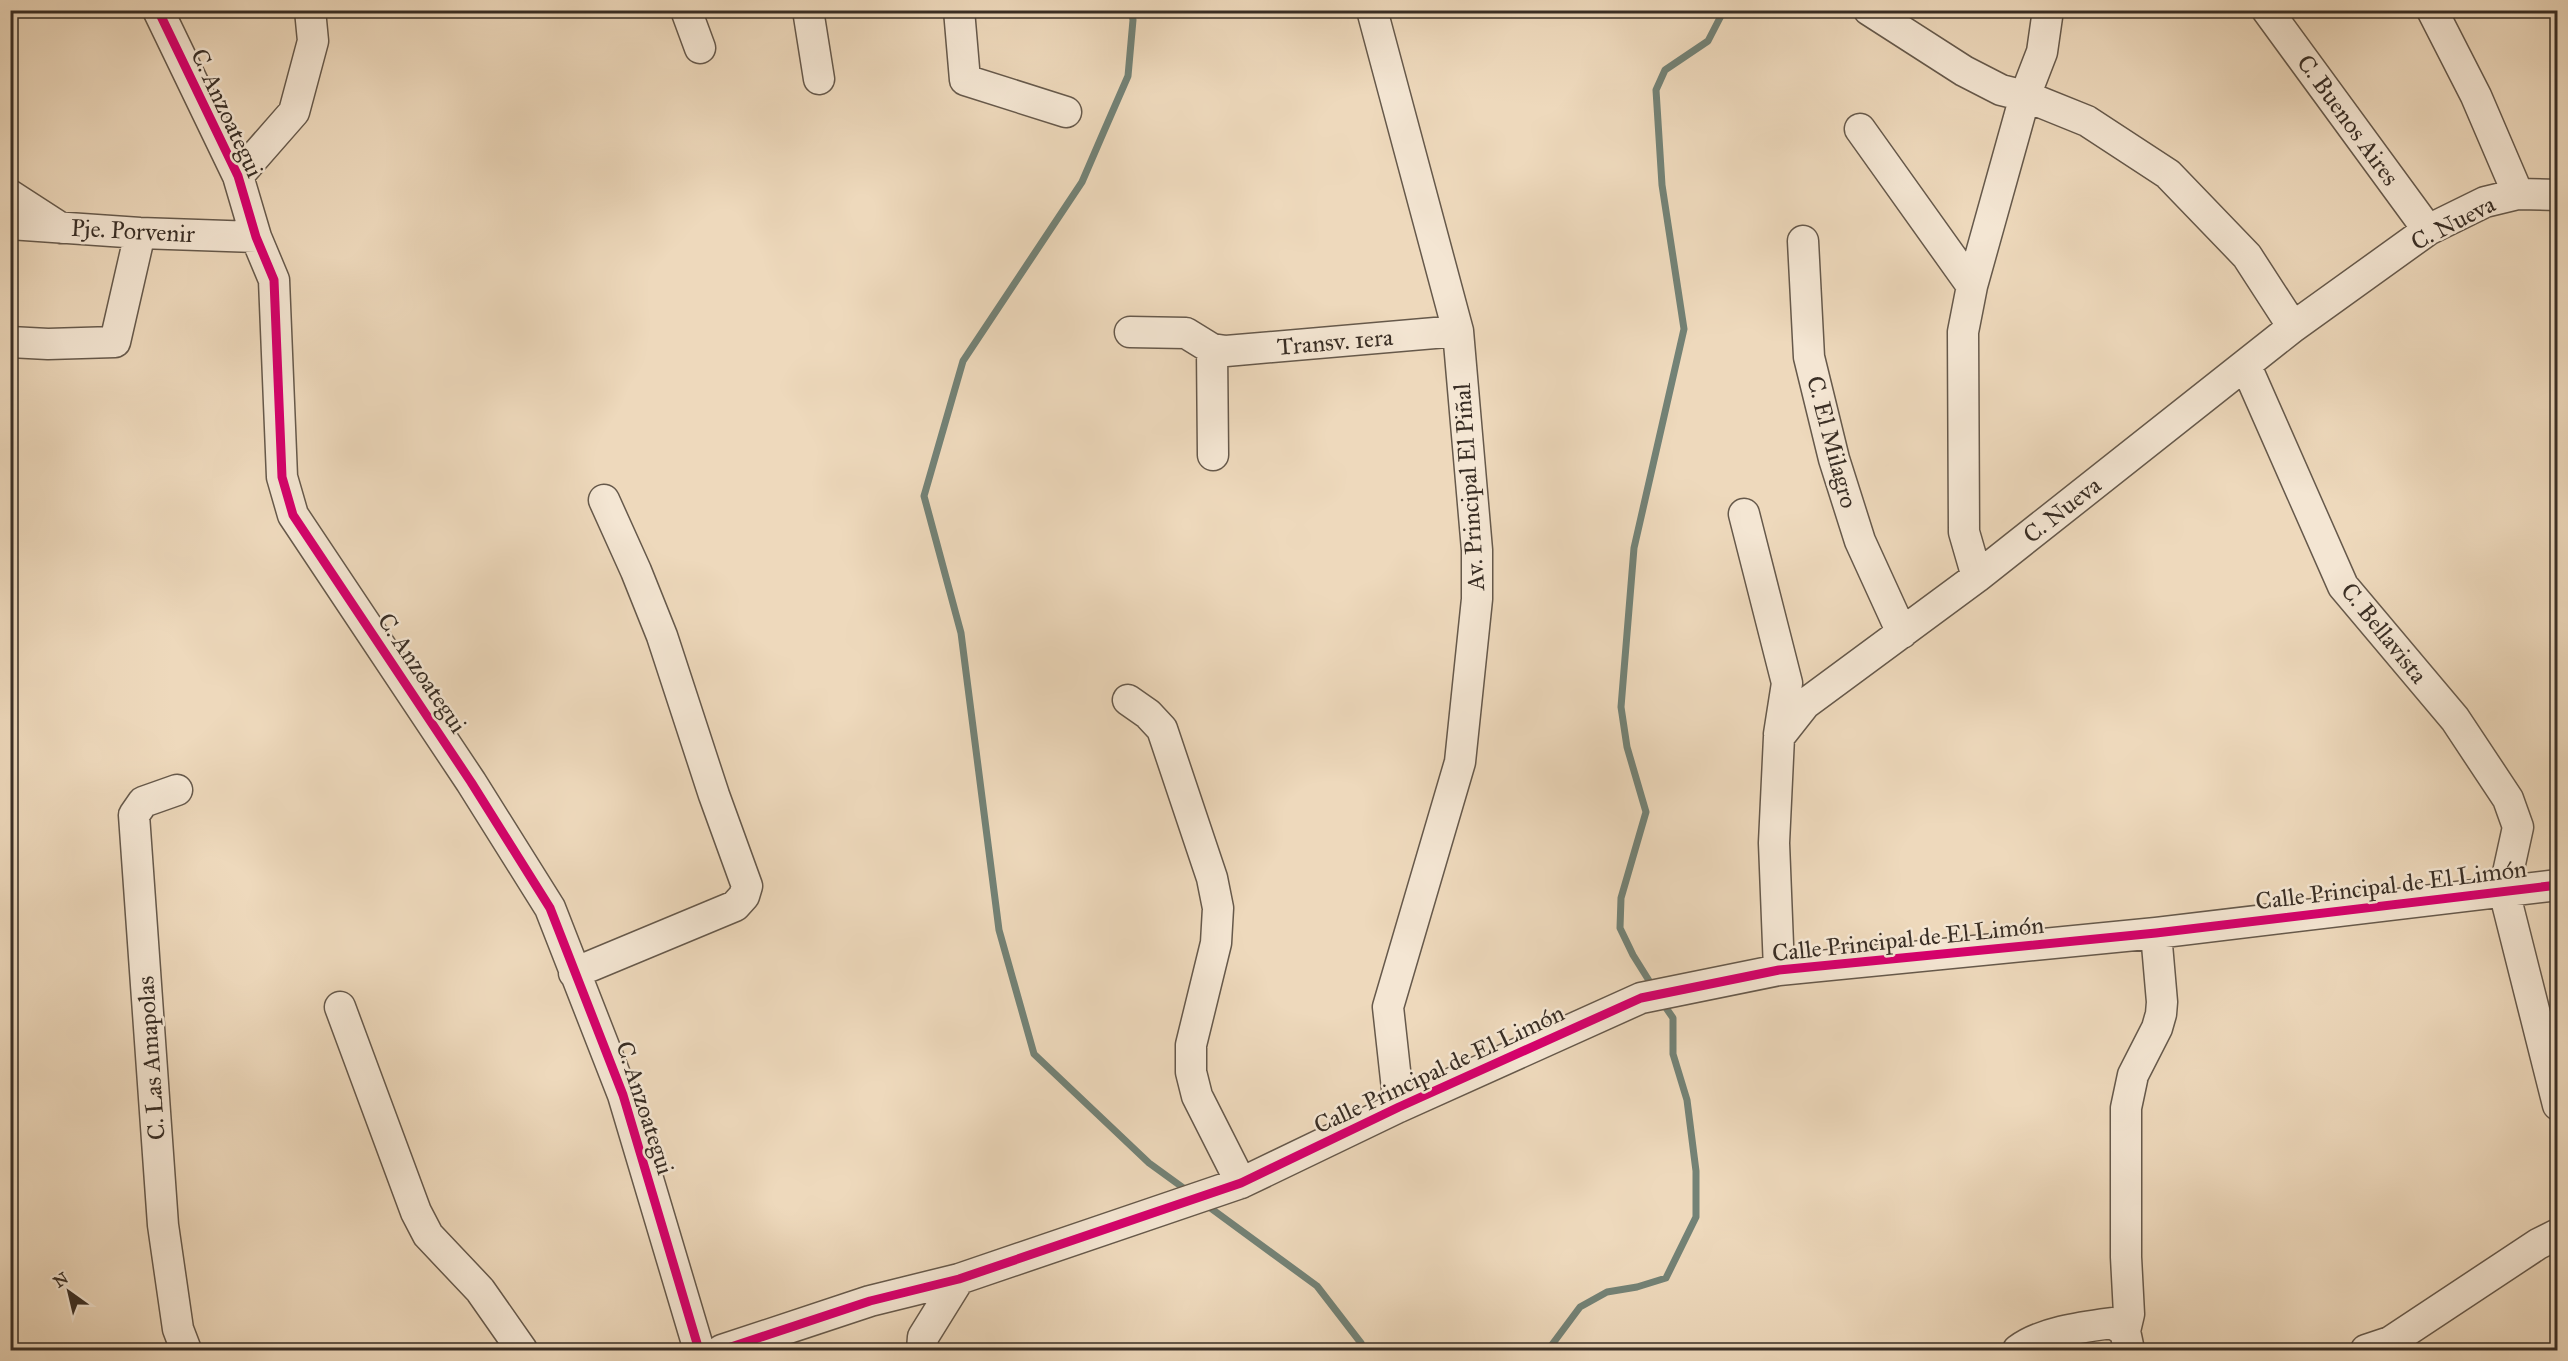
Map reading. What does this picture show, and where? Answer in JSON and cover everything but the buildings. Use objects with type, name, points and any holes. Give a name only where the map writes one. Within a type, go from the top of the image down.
[{"type":"street","name":"C. Anzoategui","points":[[158,10],[238,176],[256,237],[274,280],[282,477],[293,515],[471,782],[550,908],[623,1095],[699,1350]]},
{"type":"street","points":[[238,176],[294,112],[313,40],[310,10]]},
{"type":"street","points":[[686,10],[700,48]]},
{"type":"street","points":[[808,10],[819,79]]},
{"type":"street","points":[[959,10],[964,80],[1066,111]]},
{"type":"street","name":"Av. Principal El Piñal","points":[[1372,10],[1458,331],[1477,550],[1477,599],[1460,762],[1388,1007],[1399,1107]]},
{"type":"street","points":[[1869,10],[1964,71],[2001,90],[2025,96],[2087,121],[2168,174],[2247,256],[2293,327]]},
{"type":"street","points":[[1977,577],[1964,532],[1963,332],[1972,286],[2025,96],[2042,51],[2048,10]]},
{"type":"street","name":"C. Buenos Aires","points":[[2267,10],[2428,230]]},
{"type":"street","points":[[2436,12],[2476,96],[2518,194]]},
{"type":"street","points":[[1860,129],[1972,286]]},
{"type":"street","name":"C. Nueva","points":[[1779,737],[1805,704],[1977,577],[2293,327],[2428,230],[2485,202],[2518,194],[2558,195]]},
{"type":"street","points":[[10,195],[61,228]]},
{"type":"street","name":"Pje. Porvenir","points":[[10,224],[256,237]]},
{"type":"street","points":[[10,342],[48,344],[115,342],[140,232]]},
{"type":"street","name":"C. El Milagro","points":[[1803,241],[1809,357],[1834,459],[1860,541],[1902,633]]},
{"type":"street","name":"Transv. 1era","points":[[1212,349],[1226,351],[1458,331]]},
{"type":"street","points":[[1130,332],[1186,333],[1212,349],[1213,455]]},
{"type":"street","name":"C. Bellavista","points":[[2246,366],[2343,585],[2455,718],[2508,799],[2518,827],[2504,891]]},
{"type":"street","points":[[574,973],[735,906],[744,896],[747,886],[714,795],[662,636],[604,500]]},
{"type":"street","points":[[1744,514],[1787,683],[1779,737],[1774,843],[1779,970]]},
{"type":"street","points":[[1128,700],[1148,714],[1162,729],[1212,878],[1218,908],[1216,943],[1191,1046],[1191,1072],[1197,1096],[1241,1183]]},
{"type":"street","name":"C. Las Amapolas","points":[[177,790],[143,802],[134,815],[163,1225],[178,1329],[186,1350]]},
{"type":"street","name":"Calle Principal de El Limón","points":[[722,1350],[870,1301],[959,1279],[1241,1183],[1399,1107],[1643,998],[1779,970],[2156,933],[2558,885]]},
{"type":"street","points":[[2504,891],[2558,1105]]},
{"type":"street","points":[[2127,1341],[2129,1314],[2126,1257],[2126,1108],[2133,1075],[2157,1028],[2161,1014],[2156,933]]},
{"type":"street","points":[[339,1007],[416,1212],[428,1234],[480,1290],[522,1350]]},
{"type":"street","points":[[2366,1350],[2390,1342],[2538,1244],[2558,1234]]},
{"type":"street","points":[[922,1350],[923,1337],[959,1279]]},
{"type":"street","points":[[2018,1350],[2029,1342],[2112,1323],[2127,1341]]},
{"type":"waterway","points":[[1131,10],[1133,20],[1128,76],[1082,182],[963,361],[924,496],[961,633],[999,930],[1034,1054],[1149,1163],[1189,1192]]},
{"type":"waterway","points":[[1653,987],[1633,955],[1620,928],[1621,898],[1646,812],[1627,747],[1621,707],[1634,548],[1684,329],[1662,185],[1656,90],[1665,70],[1708,41],[1724,10]]},
{"type":"waterway","points":[[1548,1350],[1580,1307],[1607,1292],[1637,1287],[1666,1278],[1696,1217],[1696,1171],[1687,1100],[1673,1054],[1673,1018],[1662,1002]]},
{"type":"waterway","points":[[1205,1204],[1317,1286],[1364,1350]]},
{"type":"cycle path","points":[[158,10],[238,176],[256,237],[274,280],[282,477],[293,515],[471,782],[550,908],[623,1095],[699,1350]]},
{"type":"cycle path","points":[[722,1350],[870,1301],[959,1279],[1241,1183],[1399,1107],[1641,998],[1779,970],[2156,933],[2558,885]]}]
